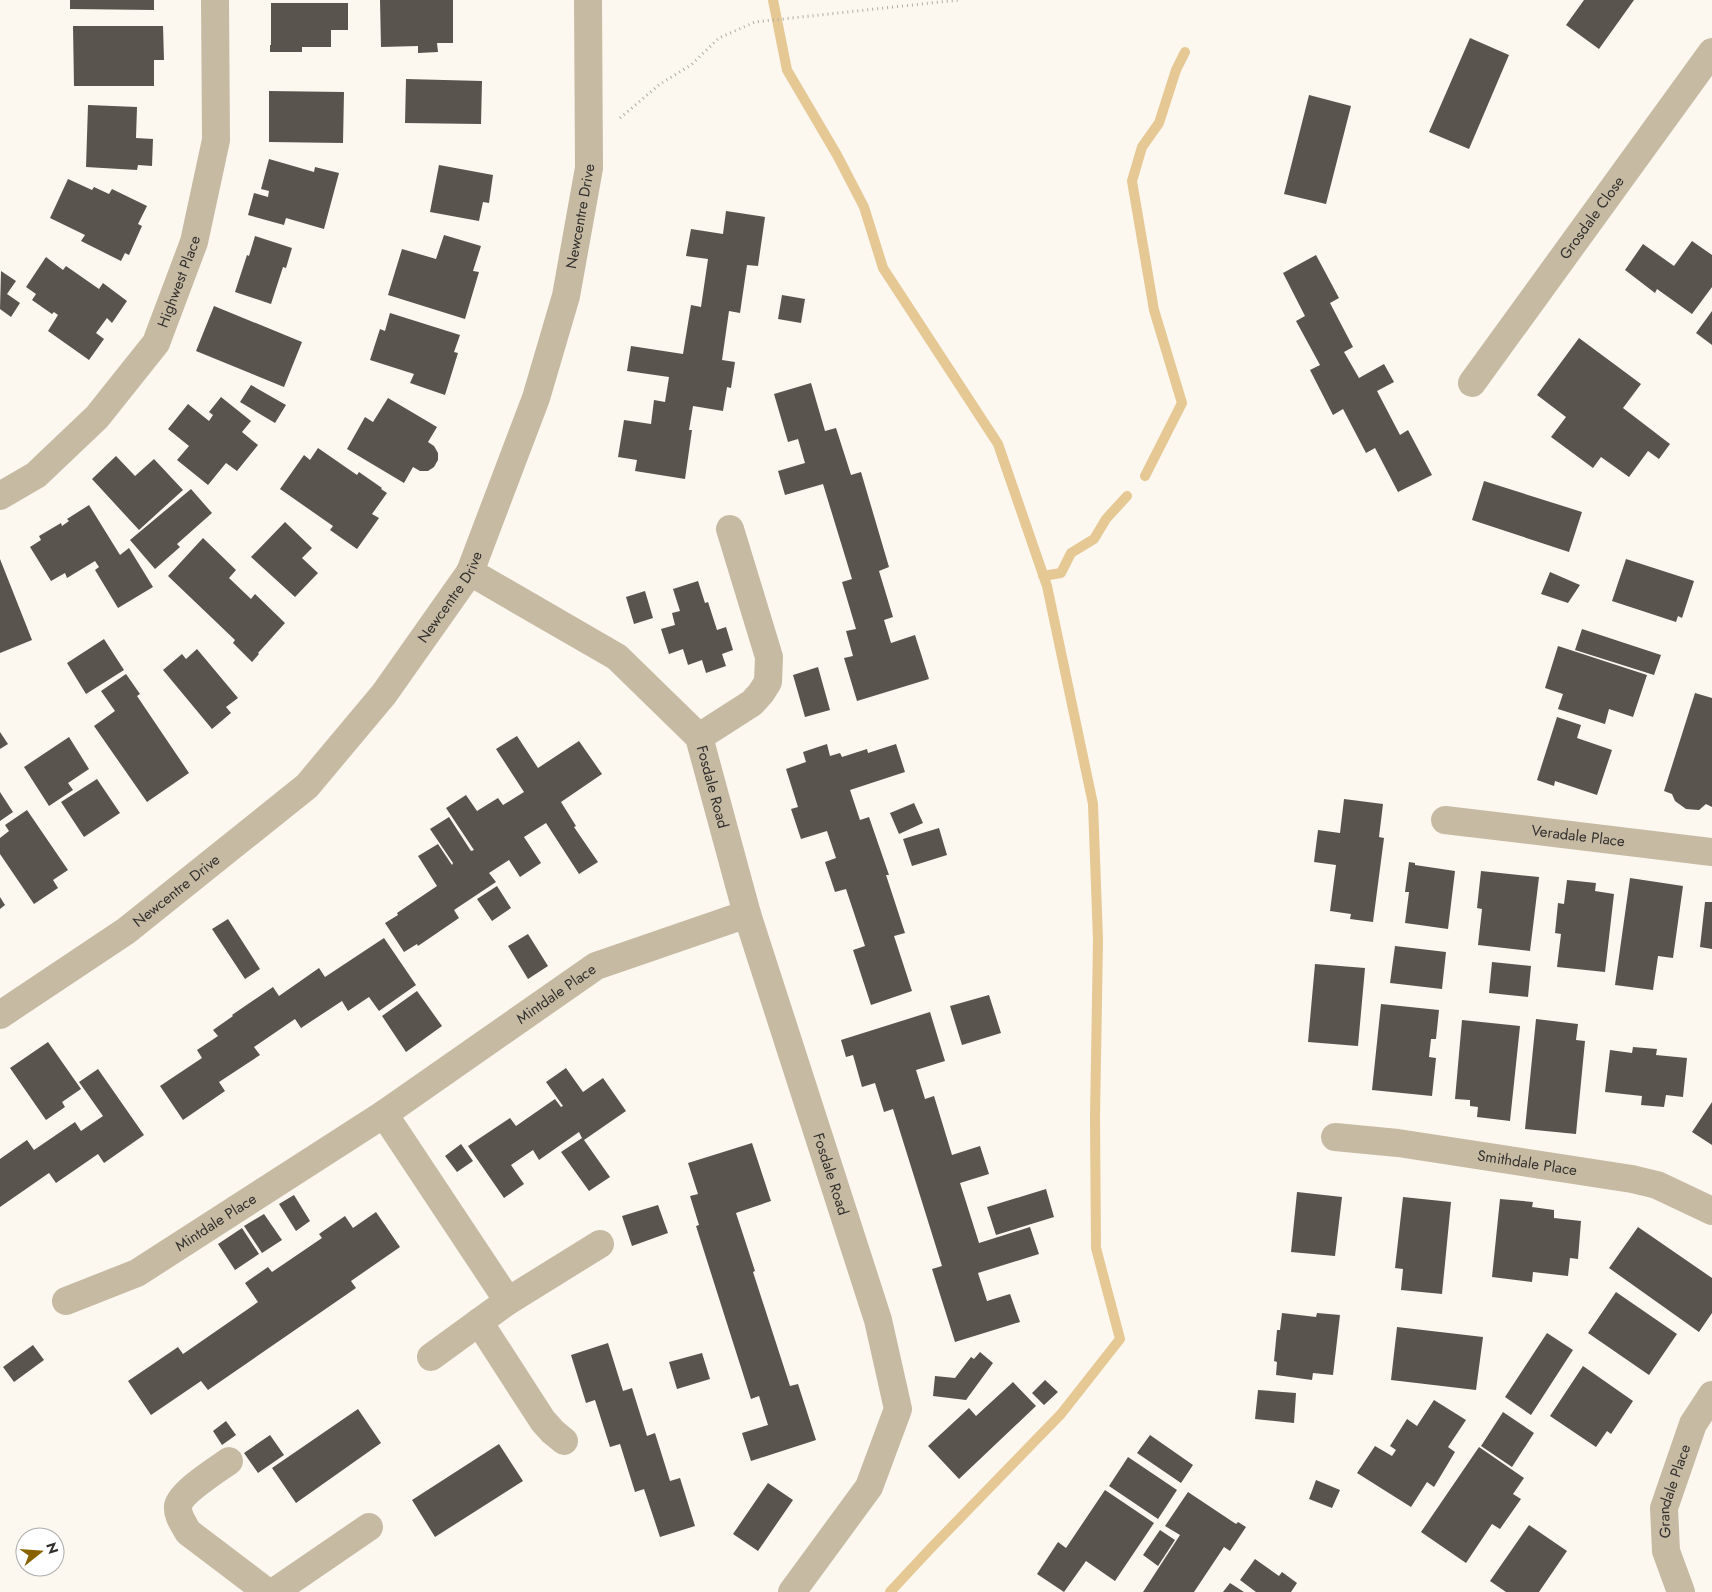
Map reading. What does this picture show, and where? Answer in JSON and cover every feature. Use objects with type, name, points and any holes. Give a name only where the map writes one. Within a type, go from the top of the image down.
[{"type":"street","name":"Highwest Place","points":[[0,496],[36,475],[97,417],[156,343],[194,242],[216,140],[215,0]]},
{"type":"street","name":"Newcentre Drive","points":[[0,1015],[126,931],[307,786],[384,694],[470,572],[536,398],[566,296],[589,168],[588,0]]},
{"type":"street","name":"Grosdale Close","points":[[1472,384],[1712,52]]},
{"type":"street","name":"Fosdale Road","points":[[700,737],[752,703],[768,682],[769,657],[730,529]]},
{"type":"street","name":"Fosdale Road","points":[[470,572],[617,657],[700,737],[747,914],[878,1320],[898,1409],[869,1487],[792,1592]]},
{"type":"street","name":"Veradale Place","points":[[1445,820],[1712,852]]},
{"type":"street","name":"Mintdale Place","points":[[66,1301],[137,1273],[384,1114],[596,966],[747,914]]},
{"type":"street","points":[[384,1114],[508,1301]]},
{"type":"street","name":"Smithdale Place","points":[[1336,1136],[1632,1179],[1657,1185],[1712,1211]]},
{"type":"street","points":[[431,1357],[508,1301],[600,1244]]},
{"type":"street","points":[[479,1322],[543,1421],[564,1441]]},
{"type":"street","name":"Grandale Place","points":[[1681,1592],[1666,1551],[1664,1508],[1693,1424],[1712,1395]]},
{"type":"street","points":[[229,1461],[185,1495],[178,1506],[180,1518],[188,1532],[267,1592]]},
{"type":"street","points":[[274,1592],[369,1527]]},
{"type":"path","points":[[617,120],[660,84],[691,64],[719,38],[755,22],[958,0]]},
{"type":"building","points":[[70,0],[154,0],[154,10],[70,9]]},
{"type":"building","points":[[380,0],[453,0],[453,43],[437,43],[438,52],[418,53],[418,46],[381,47]]},
{"type":"building","points":[[1584,0],[1634,0],[1599,49],[1566,25]]},
{"type":"building","points":[[271,3],[348,3],[348,30],[331,30],[331,47],[302,47],[302,52],[270,52]]},
{"type":"building","points":[[73,26],[163,26],[164,60],[154,60],[154,86],[74,86]]},
{"type":"building","points":[[1470,38],[1509,55],[1469,149],[1429,132]]},
{"type":"building","points":[[406,79],[482,81],[481,124],[405,123]]},
{"type":"building","points":[[269,91],[344,92],[343,143],[269,142]]},
{"type":"building","points":[[1309,95],[1351,106],[1326,204],[1284,194]]},
{"type":"building","points":[[88,105],[137,107],[136,138],[153,139],[152,166],[138,165],[137,170],[86,167]]},
{"type":"building","points":[[269,159],[314,172],[315,167],[339,173],[324,229],[286,218],[284,225],[248,215],[254,193],[268,197],[269,191],[261,189]]},
{"type":"building","points":[[439,165],[493,175],[489,203],[483,202],[479,221],[430,212]]},
{"type":"building","points":[[68,179],[92,190],[94,187],[109,194],[112,189],[147,206],[138,224],[142,226],[129,255],[125,253],[121,261],[81,241],[85,235],[50,218]]},
{"type":"building","points":[[726,211],[765,217],[758,266],[747,265],[740,313],[729,311],[722,360],[735,362],[731,388],[727,387],[723,411],[693,406],[689,430],[692,430],[685,479],[635,471],[637,460],[618,457],[624,420],[651,424],[654,400],[665,402],[669,377],[627,371],[631,346],[683,354],[691,305],[701,307],[708,259],[686,256],[691,229],[723,234]]},
{"type":"building","points":[[444,235],[481,246],[473,271],[479,272],[465,319],[388,295],[402,249],[436,259]]},
{"type":"building","points":[[255,236],[292,248],[286,268],[283,267],[271,304],[235,292]]},
{"type":"building","points":[[1692,241],[1712,255],[1712,287],[1692,314],[1657,289],[1655,293],[1625,270],[1643,244],[1674,266]]},
{"type":"building","points":[[1316,255],[1339,298],[1330,303],[1353,347],[1344,352],[1359,378],[1384,364],[1394,382],[1377,391],[1400,435],[1408,430],[1432,475],[1398,492],[1375,448],[1366,453],[1343,409],[1333,415],[1310,370],[1320,365],[1296,321],[1305,316],[1283,273]]},
{"type":"building","points":[[46,257],[63,270],[66,266],[99,289],[103,283],[127,301],[112,323],[107,318],[96,333],[104,339],[89,360],[48,331],[58,315],[54,312],[52,314],[32,300],[36,294],[26,287]]},
{"type":"building","points":[[1,271],[16,281],[7,294],[20,303],[11,317],[0,309]]},
{"type":"building","points":[[782,295],[805,299],[801,323],[778,319]]},
{"type":"building","points":[[214,306],[302,342],[284,387],[196,351]]},
{"type":"building","points":[[1712,311],[1712,345],[1696,333]]},
{"type":"building","points":[[390,313],[460,335],[454,352],[458,353],[445,395],[410,383],[414,374],[370,360],[380,329],[385,331]]},
{"type":"building","points":[[1579,338],[1641,384],[1623,408],[1670,444],[1659,459],[1648,451],[1629,477],[1601,457],[1593,468],[1551,437],[1566,417],[1537,395]]},
{"type":"building","points":[[811,383],[825,431],[836,428],[851,475],[861,472],[889,567],[879,571],[893,617],[884,620],[891,643],[915,635],[929,679],[857,701],[844,658],[853,656],[846,631],[856,629],[842,582],[852,579],[823,484],[785,495],[778,471],[805,463],[798,439],[788,442],[774,394]]},
{"type":"building","points":[[251,385],[286,405],[275,423],[240,402]]},
{"type":"building","points":[[221,397],[251,421],[242,432],[258,445],[237,471],[226,463],[208,485],[177,460],[189,446],[168,429],[188,404],[209,421],[213,415],[209,412]]},
{"type":"building","points":[[388,398],[437,427],[428,442],[434,446],[438,453],[438,460],[434,467],[428,471],[420,471],[413,467],[404,483],[347,449],[365,417],[373,422]]},
{"type":"building","points":[[318,448],[357,475],[359,472],[387,493],[372,514],[379,518],[357,549],[330,530],[333,526],[280,489],[304,455],[310,460]]},
{"type":"building","points":[[116,456],[135,476],[154,459],[183,490],[139,530],[92,479]]},
{"type":"building","points":[[1484,481],[1582,512],[1569,552],[1472,520]]},
{"type":"building","points":[[191,489],[212,513],[177,544],[180,547],[155,569],[130,540]]},
{"type":"building","points":[[89,505],[120,555],[129,548],[153,587],[118,608],[95,570],[99,567],[95,561],[67,578],[65,573],[51,581],[30,547],[41,540],[39,536],[61,523],[62,526],[69,521],[67,519]]},
{"type":"building","points":[[285,522],[312,548],[302,558],[318,573],[295,597],[251,557]]},
{"type":"building","points":[[203,538],[236,570],[229,578],[251,599],[255,594],[285,623],[252,662],[233,643],[235,640],[168,576]]},
{"type":"building","points":[[0,559],[32,640],[0,653]]},
{"type":"building","points":[[1626,559],[1694,581],[1682,618],[1678,616],[1676,622],[1612,601]]},
{"type":"building","points":[[1550,572],[1580,585],[1568,603],[1541,594]]},
{"type":"building","points":[[698,581],[705,603],[708,602],[717,630],[726,627],[733,650],[722,654],[726,666],[706,673],[702,660],[688,665],[683,649],[669,654],[661,629],[675,625],[672,613],[680,611],[673,589]]},
{"type":"building","points":[[645,591],[653,618],[634,624],[626,597]]},
{"type":"building","points":[[1582,629],[1661,655],[1654,675],[1575,650]]},
{"type":"building","points":[[104,639],[124,670],[86,694],[67,663]]},
{"type":"building","points":[[1558,646],[1647,675],[1633,717],[1609,709],[1605,724],[1558,709],[1563,694],[1545,688]]},
{"type":"building","points":[[197,649],[238,698],[226,707],[231,713],[212,729],[163,670],[182,654],[186,659]]},
{"type":"building","points":[[818,667],[830,710],[805,717],[793,675]]},
{"type":"building","points":[[126,674],[140,694],[137,696],[189,773],[147,802],[94,726],[115,711],[101,691]]},
{"type":"building","points":[[1695,693],[1712,698],[1712,807],[1706,804],[1699,810],[1686,809],[1675,801],[1672,794],[1664,791]]},
{"type":"building","points":[[1557,717],[1581,725],[1577,738],[1612,750],[1597,795],[1555,781],[1554,786],[1537,780]]},
{"type":"building","points":[[0,732],[8,744],[0,749]]},
{"type":"building","points":[[517,736],[538,768],[579,741],[602,774],[561,802],[576,826],[574,827],[598,862],[579,874],[546,823],[524,837],[541,863],[520,877],[509,860],[489,873],[496,882],[454,910],[459,918],[418,946],[417,944],[404,952],[385,923],[437,886],[418,856],[438,844],[452,865],[453,863],[430,829],[449,817],[471,851],[474,850],[446,808],[466,795],[477,811],[498,798],[503,805],[524,792],[496,749]]},
{"type":"building","points":[[69,737],[89,769],[68,783],[73,790],[49,806],[24,767]]},
{"type":"building","points":[[827,744],[830,756],[840,753],[842,757],[867,749],[868,753],[896,744],[905,772],[850,790],[860,820],[869,817],[889,875],[886,875],[905,933],[894,936],[912,991],[871,1005],[853,950],[865,946],[846,889],[835,892],[825,862],[836,858],[827,831],[801,839],[791,809],[798,807],[786,769],[806,762],[803,752]]},
{"type":"building","points":[[97,779],[120,813],[84,837],[61,802]]},
{"type":"building","points":[[0,792],[13,812],[0,821]]},
{"type":"building","points":[[1344,799],[1383,804],[1379,837],[1384,838],[1373,922],[1350,919],[1351,914],[1330,911],[1336,865],[1314,862],[1318,830],[1340,833]]},
{"type":"building","points":[[914,803],[923,823],[899,834],[890,813]]},
{"type":"building","points":[[27,810],[68,870],[53,880],[58,888],[34,904],[0,854],[0,838],[9,831],[5,825]]},
{"type":"building","points":[[939,828],[947,855],[912,866],[903,839]]},
{"type":"building","points":[[1409,862],[1415,863],[1415,865],[1455,871],[1448,929],[1405,923],[1409,892],[1405,892]]},
{"type":"building","points":[[1481,871],[1539,877],[1530,951],[1478,945],[1482,909],[1477,908]]},
{"type":"building","points":[[1630,878],[1683,886],[1673,958],[1658,956],[1653,990],[1615,985]]},
{"type":"building","points":[[1567,880],[1596,883],[1595,891],[1614,894],[1605,972],[1557,967],[1561,934],[1555,933],[1558,903],[1564,904]]},
{"type":"building","points":[[497,886],[511,908],[492,921],[477,899]]},
{"type":"building","points":[[0,897],[5,905],[0,909]]},
{"type":"building","points":[[1705,902],[1712,902],[1712,949],[1700,947]]},
{"type":"building","points":[[228,919],[260,969],[245,979],[212,929]]},
{"type":"building","points":[[528,934],[548,966],[528,979],[508,946]]},
{"type":"building","points":[[384,938],[416,985],[379,1011],[369,997],[348,1011],[342,1001],[301,1028],[295,1019],[254,1047],[260,1055],[219,1082],[225,1091],[183,1120],[160,1086],[202,1058],[197,1050],[218,1036],[213,1030],[273,987],[279,996],[319,968],[325,977]]},
{"type":"building","points":[[1395,946],[1446,952],[1442,989],[1390,983]]},
{"type":"building","points":[[1492,962],[1531,966],[1528,997],[1489,993]]},
{"type":"building","points":[[1315,964],[1365,968],[1358,1046],[1308,1042]]},
{"type":"building","points":[[417,991],[442,1026],[406,1052],[382,1016]]},
{"type":"building","points":[[989,995],[1001,1033],[962,1045],[950,1006]]},
{"type":"building","points":[[1381,1004],[1439,1010],[1436,1039],[1431,1039],[1429,1057],[1436,1058],[1432,1096],[1372,1090]]},
{"type":"building","points":[[930,1012],[945,1061],[916,1070],[925,1099],[934,1096],[952,1155],[980,1146],[989,1174],[960,1183],[979,1243],[1030,1227],[1039,1254],[978,1273],[987,1301],[1010,1294],[1020,1322],[955,1342],[932,1269],[942,1266],[893,1109],[884,1112],[875,1083],[862,1087],[853,1055],[846,1057],[841,1040]]},
{"type":"building","points":[[1536,1019],[1578,1024],[1576,1040],[1585,1041],[1576,1134],[1525,1129]]},
{"type":"building","points":[[1462,1020],[1520,1026],[1510,1121],[1477,1117],[1478,1107],[1470,1106],[1470,1100],[1455,1099]]},
{"type":"building","points":[[48,1042],[81,1089],[62,1102],[65,1107],[46,1120],[10,1068]]},
{"type":"building","points":[[1633,1047],[1657,1049],[1656,1055],[1687,1058],[1683,1097],[1666,1095],[1664,1107],[1641,1105],[1642,1096],[1605,1092],[1610,1050],[1632,1053]]},
{"type":"building","points":[[566,1068],[583,1092],[603,1078],[626,1111],[584,1140],[610,1177],[589,1191],[561,1152],[582,1138],[579,1132],[539,1160],[533,1150],[511,1165],[524,1184],[504,1198],[468,1146],[510,1118],[516,1126],[555,1099],[561,1107],[563,1106],[546,1082]]},
{"type":"building","points":[[98,1069],[144,1135],[104,1163],[98,1154],[56,1183],[49,1173],[0,1207],[0,1159],[27,1140],[34,1150],[75,1122],[81,1131],[103,1116],[79,1082]]},
{"type":"building","points":[[1712,1102],[1712,1145],[1692,1132]]},
{"type":"building","points":[[752,1143],[771,1201],[736,1213],[790,1386],[798,1384],[816,1440],[751,1461],[742,1433],[768,1425],[759,1396],[751,1399],[696,1226],[699,1225],[690,1196],[698,1194],[688,1163]]},
{"type":"building","points":[[461,1144],[473,1161],[457,1172],[445,1156]]},
{"type":"building","points":[[1046,1189],[1054,1217],[996,1235],[987,1207]]},
{"type":"building","points":[[1297,1192],[1342,1197],[1335,1256],[1291,1252]]},
{"type":"building","points":[[294,1195],[310,1221],[296,1231],[279,1204]]},
{"type":"building","points":[[1403,1197],[1451,1202],[1442,1294],[1401,1290],[1403,1269],[1395,1268]]},
{"type":"building","points":[[1500,1199],[1533,1202],[1532,1207],[1554,1210],[1554,1218],[1581,1221],[1578,1259],[1570,1258],[1568,1276],[1533,1272],[1532,1282],[1492,1277]]},
{"type":"building","points":[[658,1205],[668,1233],[632,1246],[622,1216]]},
{"type":"building","points":[[376,1212],[400,1247],[351,1281],[356,1288],[208,1390],[201,1381],[151,1415],[128,1381],[178,1347],[183,1354],[258,1302],[245,1283],[268,1267],[272,1272],[322,1238],[319,1234],[345,1216],[353,1228]]},
{"type":"building","points":[[264,1214],[282,1240],[262,1253],[244,1226]]},
{"type":"building","points":[[1638,1227],[1712,1278],[1712,1313],[1699,1332],[1609,1268]]},
{"type":"building","points":[[242,1228],[259,1254],[235,1270],[218,1244]]},
{"type":"building","points":[[1616,1292],[1677,1334],[1649,1375],[1588,1333]]},
{"type":"building","points":[[1282,1313],[1316,1317],[1317,1313],[1340,1315],[1333,1375],[1313,1373],[1312,1380],[1276,1375],[1277,1362],[1274,1361],[1277,1330],[1280,1330]]},
{"type":"building","points":[[1397,1327],[1483,1337],[1476,1390],[1391,1380]]},
{"type":"building","points":[[1547,1333],[1573,1350],[1531,1415],[1505,1397]]},
{"type":"building","points":[[608,1343],[623,1391],[632,1388],[647,1436],[655,1433],[670,1481],[680,1478],[695,1526],[660,1537],[644,1489],[635,1492],[620,1444],[610,1447],[595,1400],[586,1403],[571,1355]]},
{"type":"building","points":[[33,1345],[44,1360],[14,1382],[3,1367]]},
{"type":"building","points":[[980,1352],[993,1363],[966,1400],[933,1396],[935,1376],[955,1378],[971,1357],[974,1359]]},
{"type":"building","points":[[702,1353],[710,1379],[677,1389],[669,1362]]},
{"type":"building","points":[[1583,1366],[1633,1401],[1611,1434],[1607,1431],[1596,1447],[1550,1416]]},
{"type":"building","points":[[1045,1380],[1058,1392],[1044,1405],[1032,1393]]},
{"type":"building","points":[[1013,1382],[1036,1406],[959,1479],[928,1446],[969,1408],[976,1416]]},
{"type":"building","points":[[1258,1390],[1296,1393],[1294,1423],[1255,1419]]},
{"type":"building","points":[[1434,1400],[1466,1420],[1448,1447],[1455,1452],[1434,1487],[1427,1482],[1411,1507],[1357,1473],[1375,1446],[1392,1456],[1396,1450],[1390,1446],[1407,1419],[1417,1426]]},
{"type":"building","points":[[358,1409],[381,1443],[296,1503],[272,1468]]},
{"type":"building","points":[[1503,1412],[1534,1433],[1512,1467],[1481,1446]]},
{"type":"building","points":[[226,1421],[236,1435],[222,1445],[213,1431]]},
{"type":"building","points":[[270,1435],[284,1455],[258,1473],[244,1453]]},
{"type":"building","points":[[1150,1435],[1193,1465],[1181,1483],[1137,1453]]},
{"type":"building","points":[[499,1444],[523,1481],[435,1537],[412,1500]]},
{"type":"building","points":[[1479,1447],[1524,1478],[1513,1494],[1521,1499],[1500,1529],[1492,1524],[1466,1563],[1421,1532]]},
{"type":"building","points":[[1128,1457],[1177,1490],[1158,1519],[1109,1486]]},
{"type":"building","points":[[1316,1480],[1340,1490],[1332,1508],[1309,1499]]},
{"type":"building","points":[[768,1483],[793,1500],[758,1551],[733,1534]]},
{"type":"building","points":[[1105,1490],[1154,1523],[1115,1581],[1086,1561],[1064,1592],[1037,1574],[1058,1542],[1066,1548]]},
{"type":"building","points":[[1188,1492],[1236,1524],[1238,1522],[1246,1527],[1230,1551],[1224,1547],[1194,1592],[1143,1592],[1180,1535],[1165,1526]]},
{"type":"building","points":[[1529,1525],[1567,1551],[1539,1592],[1506,1592],[1490,1581]]},
{"type":"building","points":[[1160,1530],[1175,1540],[1158,1566],[1143,1555]]},
{"type":"building","points":[[1255,1559],[1279,1576],[1282,1572],[1297,1583],[1291,1592],[1256,1592],[1240,1580]]},
{"type":"building","points":[[1230,1583],[1244,1592],[1223,1592]]},
{"type":"waterway","points":[[773,0],[787,70],[837,155],[864,207],[883,268],[998,444],[1047,586],[1093,804],[1098,940],[1095,1118],[1096,1248],[1120,1339],[1061,1414],[890,1592]]},
{"type":"waterway","points":[[1145,476],[1182,403],[1154,310],[1132,181],[1142,147],[1159,123],[1176,70],[1185,52]]},
{"type":"waterway","points":[[1043,576],[1061,573],[1071,553],[1094,539],[1106,519],[1127,496]]}]
